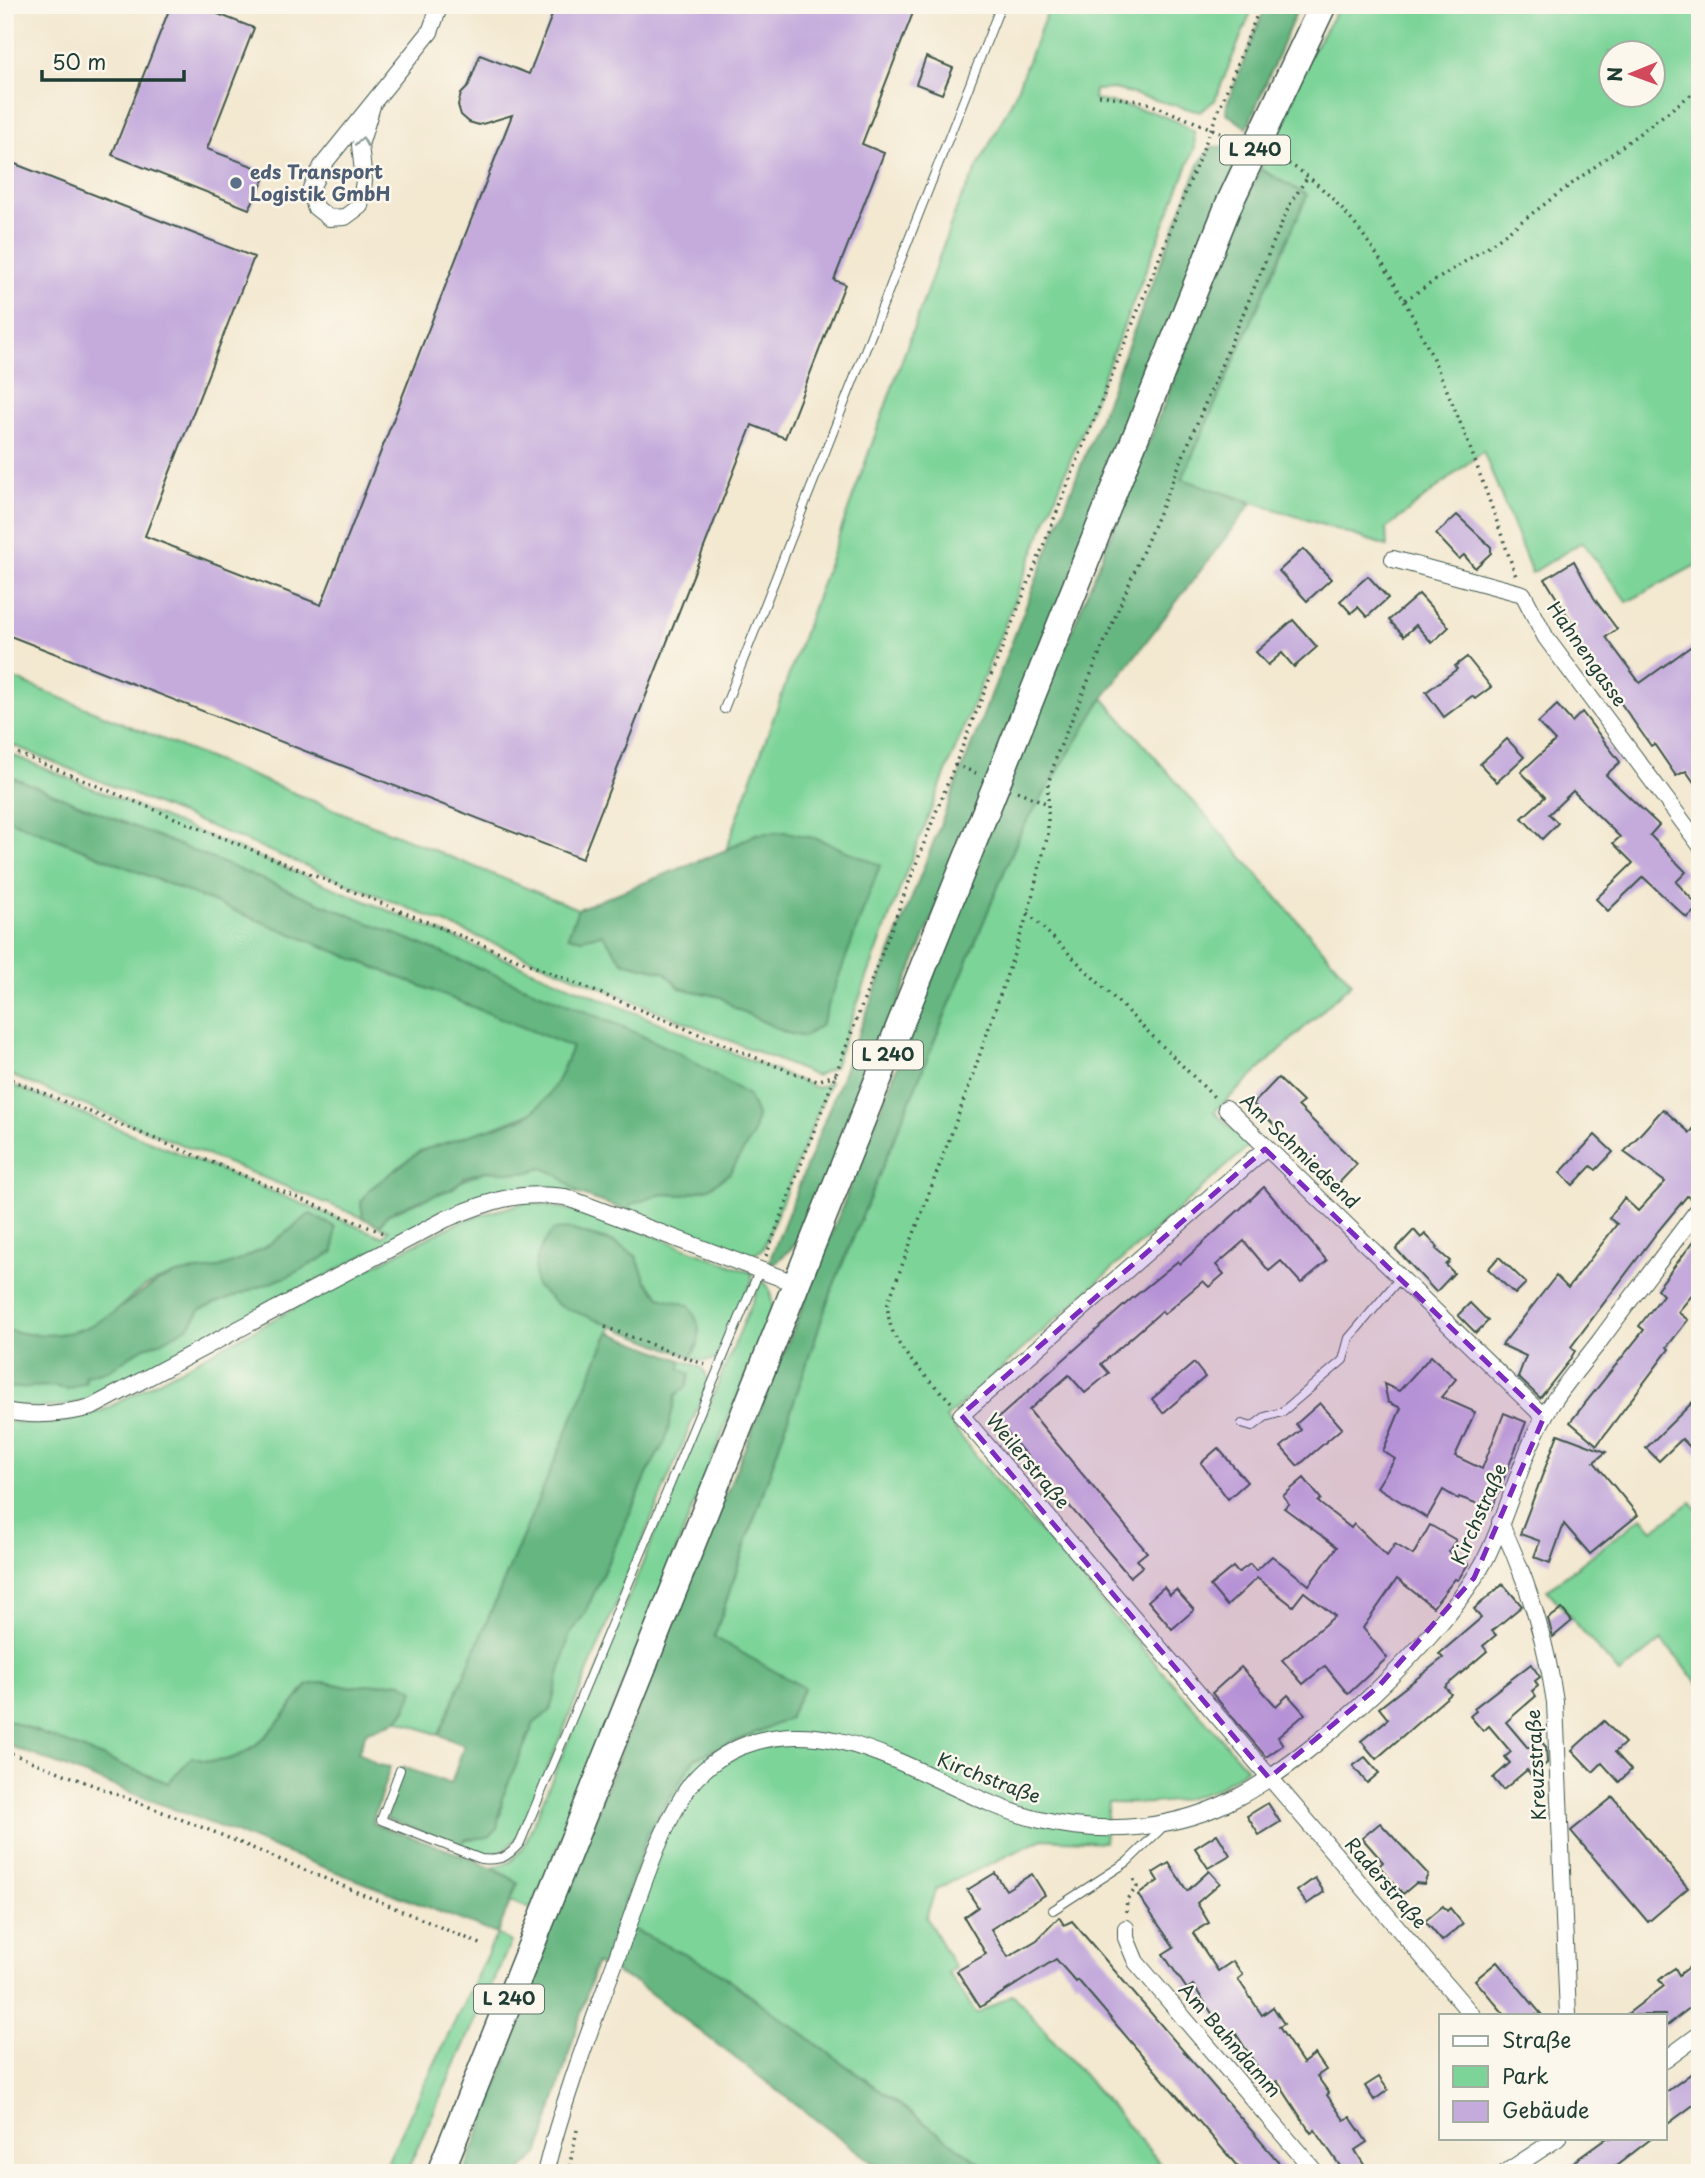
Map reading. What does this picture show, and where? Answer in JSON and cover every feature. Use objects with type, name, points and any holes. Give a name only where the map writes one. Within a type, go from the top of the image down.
[{"type":"main road","name":"L 240","points":[[440,2173],[1274,95],[1306,5]]},
{"type":"main road","name":"L 240","points":[[1274,95],[1323,5]]},
{"type":"street","points":[[372,106],[360,145],[364,181],[360,206],[345,217],[329,218],[315,207],[311,187],[322,166],[430,32],[440,5]]},
{"type":"street","name":"Hahnengasse","points":[[1393,559],[1523,594],[1546,638],[1700,845]]},
{"type":"street","name":"Am Schmiedsend","points":[[1226,1108],[1265,1149],[1544,1417]]},
{"type":"street","name":"Weilerstraße","points":[[1265,1149],[961,1415],[1269,1778]]},
{"type":"street","points":[[5,1411],[22,1415],[49,1414],[92,1407],[446,1219],[508,1196],[534,1194],[565,1197],[797,1284]]},
{"type":"street","name":"Kirchstraße","points":[[545,2173],[613,1969],[666,1828],[687,1788],[707,1767],[731,1751],[758,1740],[806,1735],[875,1752],[990,1805],[1041,1821],[1101,1827],[1137,1827],[1169,1822],[1212,1810],[1269,1778],[1346,1717],[1417,1649],[1474,1578],[1544,1417],[1700,1207]]},
{"type":"street","name":"Kreuzstraße","points":[[1500,1522],[1514,1551],[1538,1619],[1552,1681],[1568,2014]]},
{"type":"street","name":"Raderstraße","points":[[1269,1778],[1471,2014]]},
{"type":"street","name":"Am Bahndamm","points":[[1125,1928],[1126,1938],[1136,1962],[1317,2173]]},
{"type":"street","points":[[1666,2059],[1700,2034]]},
{"type":"street","points":[[1505,2173],[1555,2140]]},
{"type":"lane","points":[[724,709],[1001,5]]},
{"type":"lane","points":[[400,1770],[381,1820],[481,1859],[498,1861],[509,1855],[520,1843],[760,1269]]},
{"type":"lane","points":[[1242,1424],[1252,1427],[1265,1417],[1282,1412],[1343,1360],[1349,1338],[1401,1277]]},
{"type":"lane","points":[[1053,1910],[1127,1861],[1169,1822]]},
{"type":"path","points":[[760,1269],[838,1074],[954,765],[1261,5]]},
{"type":"path","points":[[1405,300],[1486,248],[1700,88]]},
{"type":"path","points":[[1099,94],[1145,102],[1245,143]]},
{"type":"path","points":[[1269,154],[1308,176],[1355,225],[1405,300],[1442,378],[1523,594]]},
{"type":"path","points":[[961,1415],[893,1337],[888,1328],[888,1303],[968,1089],[1028,913],[1048,834],[1048,784],[1058,752],[1265,262],[1290,206],[1308,176]]},
{"type":"path","points":[[5,748],[786,1070],[817,1082],[838,1074]]},
{"type":"path","points":[[954,765],[976,773]]},
{"type":"path","points":[[1015,790],[1048,804]]},
{"type":"path","name":"Am Schmiedsend","points":[[1028,913],[1226,1108]]},
{"type":"path","points":[[5,1077],[383,1233]]},
{"type":"path","points":[[605,1327],[718,1370]]},
{"type":"path","points":[[5,1751],[219,1835],[482,1945]]},
{"type":"highlighted area","points":[[1265,1149],[1544,1417],[1474,1578],[1378,1687],[1269,1778],[961,1415]]},
{"type":"green space","points":[[1050,5],[1254,5],[1215,100],[1200,112],[1114,89],[1095,90],[1094,99],[1152,112],[1194,131],[1195,147],[905,875],[834,1067],[816,1076],[5,742],[5,675],[578,909],[568,936],[582,939],[602,934],[623,962],[664,972],[680,988],[721,997],[735,1008],[787,1033],[804,1037],[756,834],[726,850],[957,207],[1013,99]]},
{"type":"green space","points":[[1266,5],[1299,5],[1247,128],[1226,113],[1227,104]]},
{"type":"green space","points":[[1340,5],[1700,5],[1700,563],[1627,602],[1582,542],[1532,573],[1483,451],[1386,529],[1387,546],[1182,479],[1307,196],[1260,169],[1304,65]]},
{"type":"green space","points":[[1212,147],[1243,148],[804,1236],[776,1263],[769,1262],[1200,162]]},
{"type":"green space","points":[[1260,169],[1307,195],[1182,479],[1252,503],[1103,698],[1021,831],[832,1289],[714,1637],[804,1688],[788,1719],[695,1758],[648,1832],[618,1922],[711,1967],[993,2173],[886,2173],[637,1983],[596,1963],[539,2153],[519,2173],[464,2173],[508,2057],[555,1913],[813,1281],[986,841]]},
{"type":"green space","points":[[1103,698],[1352,983],[1214,1112],[1250,1145],[946,1418],[1002,1488],[1247,1768],[1198,1796],[1164,1802],[1108,1803],[1104,1842],[1043,1839],[936,1889],[926,1917],[955,1968],[948,1973],[977,2014],[1013,1994],[1169,2173],[993,2173],[711,1967],[618,1923],[648,1832],[695,1758],[788,1719],[804,1688],[714,1638],[832,1289],[1021,831]]},
{"type":"green space","points":[[5,752],[817,1088],[830,1082],[763,1249],[753,1255],[729,1251],[628,1211],[632,1203],[662,1194],[684,1195],[753,1135],[757,1116],[748,1095],[623,1027],[5,774]]},
{"type":"green space","points":[[5,774],[623,1027],[679,1053],[748,1095],[757,1115],[753,1135],[730,1173],[709,1188],[684,1195],[662,1194],[632,1204],[628,1211],[579,1194],[557,1174],[542,1168],[525,1173],[485,1171],[466,1177],[452,1189],[400,1208],[387,1215],[379,1226],[363,1218],[361,1202],[370,1189],[420,1151],[523,1118],[532,1112],[554,1087],[572,1047],[5,818]]},
{"type":"green space","points":[[5,818],[572,1047],[554,1089],[535,1111],[485,1131],[361,1202],[363,1218],[5,1073]]},
{"type":"green space","points":[[786,832],[818,839],[880,865],[821,1025],[804,1037],[787,1033],[735,1008],[721,997],[680,988],[664,972],[623,962],[602,934],[582,939],[568,936],[578,909],[726,850],[756,834]]},
{"type":"green space","points":[[5,1082],[383,1237],[389,1230],[379,1226],[387,1215],[485,1171],[525,1173],[542,1168],[557,1173],[579,1194],[527,1186],[493,1191],[434,1219],[95,1397],[50,1407],[5,1403],[5,1388],[51,1386],[68,1389],[86,1382],[84,1377],[109,1369],[144,1347],[159,1343],[189,1326],[200,1309],[291,1275],[334,1252],[335,1227],[310,1214],[276,1239],[239,1260],[213,1269],[162,1279],[146,1286],[113,1313],[83,1329],[45,1335],[5,1330]]},
{"type":"green space","points":[[527,1202],[584,1214],[641,1231],[752,1273],[752,1281],[717,1360],[703,1361],[690,1357],[699,1344],[646,1281],[636,1256],[615,1242],[569,1229],[558,1305],[612,1325],[439,1735],[398,1720],[407,1709],[401,1682],[348,1687],[325,1682],[308,1685],[272,1729],[245,1753],[229,1759],[211,1761],[192,1757],[168,1783],[5,1719],[5,1420],[31,1424],[55,1423],[104,1410],[413,1245],[464,1220]]},
{"type":"green space","points":[[310,1214],[335,1227],[334,1252],[291,1275],[201,1309],[189,1326],[159,1343],[144,1347],[109,1370],[85,1376],[86,1382],[68,1389],[51,1386],[5,1388],[5,1330],[45,1335],[83,1329],[171,1276],[213,1269],[252,1254]]},
{"type":"green space","points":[[569,1229],[615,1243],[636,1256],[646,1281],[660,1297],[689,1305],[699,1331],[697,1344],[690,1357],[558,1305],[536,1286],[536,1262],[544,1243],[553,1230]]},
{"type":"green space","points":[[762,1279],[769,1288],[773,1307],[549,1869],[531,1909],[510,1901],[518,1883],[494,1867],[510,1862],[523,1848]]},
{"type":"green space","points":[[609,1332],[681,1360],[680,1369],[690,1374],[686,1387],[676,1395],[665,1442],[651,1466],[585,1613],[569,1636],[550,1711],[534,1723],[502,1798],[497,1829],[489,1837],[467,1839],[458,1845],[386,1818],[403,1767],[451,1784],[464,1745],[439,1735]]},
{"type":"green space","points":[[681,1360],[703,1370],[708,1383],[525,1823],[507,1848],[494,1854],[478,1853],[458,1845],[501,1816],[502,1798],[534,1723],[550,1711],[569,1636],[585,1613],[651,1466],[665,1442],[676,1395],[686,1387],[690,1375],[680,1369]]},
{"type":"green space","points":[[1691,1502],[1700,1512],[1700,1685],[1662,1640],[1620,1674],[1547,1590],[1642,1517],[1653,1530]]},
{"type":"green space","points":[[325,1682],[348,1687],[401,1682],[414,1690],[398,1719],[367,1731],[358,1752],[378,1765],[390,1767],[372,1823],[467,1857],[518,1883],[497,1934],[5,1744],[5,1719],[168,1783],[192,1757],[211,1761],[229,1760],[245,1753],[273,1729],[308,1685]]},
{"type":"green space","points":[[497,1934],[511,1942],[406,2173],[382,2173]]},
{"type":"building","points":[[171,5],[195,5],[254,28],[207,149],[268,172],[249,209],[112,155]]},
{"type":"building","points":[[556,5],[916,5],[862,144],[884,153],[834,280],[845,284],[785,438],[752,425],[582,859],[5,634],[5,160],[254,257],[145,536],[321,605],[512,115],[479,125],[469,122],[461,115],[458,105],[461,94],[468,87],[480,55],[529,74]]},
{"type":"building","points":[[926,57],[953,68],[942,94],[916,84]]},
{"type":"building","points":[[1457,515],[1491,547],[1491,553],[1475,568],[1464,555],[1459,559],[1436,534]]},
{"type":"building","points":[[1303,549],[1331,579],[1307,601],[1279,571]]},
{"type":"building","points":[[1574,561],[1594,598],[1617,629],[1606,637],[1640,683],[1700,640],[1700,791],[1686,771],[1676,776],[1654,744],[1651,746],[1574,637],[1578,633],[1545,579]]},
{"type":"building","points":[[1368,576],[1388,598],[1367,617],[1358,607],[1351,613],[1340,601]]},
{"type":"building","points":[[1419,594],[1449,627],[1432,643],[1416,625],[1404,636],[1389,620]]},
{"type":"building","points":[[1293,620],[1317,647],[1294,667],[1282,653],[1268,665],[1256,652]]},
{"type":"building","points":[[1467,657],[1491,687],[1475,699],[1472,696],[1444,717],[1426,692],[1457,669],[1455,666]]},
{"type":"building","points":[[1557,705],[1572,722],[1582,712],[1620,762],[1606,775],[1659,825],[1650,835],[1686,872],[1676,882],[1699,907],[1687,918],[1643,877],[1608,911],[1596,899],[1633,863],[1613,843],[1620,837],[1573,791],[1549,814],[1558,823],[1542,839],[1522,818],[1545,797],[1521,772],[1555,741],[1538,723]]},
{"type":"building","points":[[1507,739],[1524,757],[1497,782],[1480,764]]},
{"type":"building","points":[[1278,1078],[1303,1102],[1298,1106],[1357,1164],[1336,1186],[1253,1104]]},
{"type":"building","points":[[1663,1109],[1690,1133],[1700,1120],[1700,1192],[1692,1200],[1687,1196],[1658,1231],[1571,1347],[1575,1351],[1569,1361],[1540,1398],[1518,1377],[1526,1356],[1502,1345],[1556,1276],[1568,1288],[1617,1224],[1609,1218],[1624,1198],[1638,1211],[1665,1182],[1624,1152]]},
{"type":"building","points":[[1595,1135],[1613,1152],[1596,1170],[1591,1166],[1573,1185],[1560,1173]]},
{"type":"building","points":[[1264,1187],[1327,1261],[1301,1283],[1281,1261],[1269,1271],[1244,1241],[1216,1265],[1224,1274],[1209,1287],[1203,1281],[1164,1314],[1162,1311],[1101,1364],[1109,1373],[1085,1393],[1069,1375],[1029,1410],[1147,1552],[1137,1560],[1143,1566],[1130,1577],[996,1420],[1129,1301],[1178,1261],[1180,1264]]},
{"type":"building","points":[[1414,1230],[1421,1238],[1425,1234],[1438,1247],[1436,1249],[1450,1261],[1446,1265],[1454,1273],[1436,1292],[1396,1249]]},
{"type":"building","points":[[1700,1233],[1700,1286],[1678,1312],[1688,1320],[1597,1445],[1570,1422],[1644,1330],[1639,1326],[1663,1295],[1657,1289]]},
{"type":"building","points":[[1499,1257],[1526,1283],[1515,1294],[1488,1269]]},
{"type":"building","points":[[1470,1303],[1488,1321],[1476,1333],[1458,1315]]},
{"type":"building","points":[[1431,1356],[1456,1379],[1441,1397],[1475,1412],[1455,1456],[1482,1469],[1504,1413],[1526,1422],[1492,1509],[1459,1497],[1458,1499],[1443,1490],[1427,1518],[1377,1487],[1395,1459],[1383,1451],[1401,1408],[1388,1402],[1384,1384],[1399,1391]]},
{"type":"building","points":[[1194,1363],[1205,1377],[1163,1413],[1152,1399]]},
{"type":"building","points":[[1700,1395],[1700,1457],[1682,1439],[1659,1461],[1646,1448]]},
{"type":"building","points":[[1320,1403],[1342,1428],[1298,1466],[1281,1447],[1301,1430],[1296,1424]]},
{"type":"building","points":[[1558,1434],[1606,1452],[1594,1462],[1638,1515],[1590,1554],[1564,1524],[1550,1563],[1534,1557],[1540,1541],[1520,1534]]},
{"type":"building","points":[[1218,1448],[1247,1482],[1228,1499],[1201,1463]]},
{"type":"building","points":[[1304,1478],[1321,1499],[1318,1502],[1351,1528],[1354,1524],[1387,1556],[1395,1544],[1413,1555],[1430,1525],[1456,1540],[1448,1552],[1468,1564],[1458,1580],[1455,1579],[1433,1607],[1397,1579],[1363,1628],[1387,1658],[1348,1694],[1325,1666],[1303,1684],[1282,1660],[1335,1616],[1304,1592],[1293,1606],[1257,1578],[1227,1606],[1210,1586],[1233,1567],[1238,1573],[1250,1564],[1256,1571],[1272,1556],[1309,1585],[1337,1547],[1284,1508],[1289,1504],[1283,1496]]},
{"type":"building","points":[[1503,1584],[1522,1606],[1492,1631],[1496,1635],[1483,1646],[1487,1651],[1445,1687],[1451,1694],[1376,1759],[1361,1741],[1388,1719],[1379,1708],[1443,1658],[1439,1654],[1481,1618],[1474,1609]]},
{"type":"building","points":[[1164,1587],[1170,1595],[1176,1590],[1194,1610],[1172,1629],[1148,1601]]},
{"type":"building","points":[[1562,1609],[1572,1621],[1553,1637],[1548,1619]]},
{"type":"building","points":[[1531,1664],[1540,1677],[1535,1681],[1538,1686],[1532,1691],[1536,1696],[1506,1722],[1528,1748],[1539,1739],[1546,1747],[1547,1763],[1532,1776],[1527,1770],[1503,1790],[1493,1778],[1510,1763],[1505,1757],[1511,1752],[1489,1726],[1483,1731],[1470,1716],[1476,1711],[1474,1708]]},
{"type":"building","points":[[1241,1667],[1276,1706],[1288,1695],[1305,1714],[1278,1737],[1283,1745],[1266,1757],[1212,1693]]},
{"type":"building","points":[[1604,1721],[1625,1743],[1615,1752],[1631,1770],[1619,1782],[1602,1763],[1593,1772],[1572,1750]]},
{"type":"building","points":[[1365,1757],[1379,1773],[1367,1783],[1353,1766]]},
{"type":"building","points":[[1613,1797],[1688,1888],[1648,1922],[1571,1831]]},
{"type":"building","points":[[1268,1803],[1280,1822],[1259,1835],[1247,1816]]},
{"type":"building","points":[[1380,1823],[1428,1874],[1424,1884],[1416,1883],[1403,1894],[1379,1866],[1383,1862],[1362,1838]]},
{"type":"building","points":[[1217,1834],[1230,1855],[1208,1868],[1195,1848]]},
{"type":"building","points":[[1169,1863],[1187,1891],[1209,1871],[1220,1883],[1197,1903],[1209,1923],[1193,1933],[1218,1971],[1233,1961],[1243,1975],[1238,1979],[1262,2015],[1273,2007],[1284,2024],[1279,2027],[1303,2063],[1315,2054],[1326,2070],[1317,2076],[1329,2093],[1327,2095],[1344,2120],[1350,2117],[1367,2142],[1355,2150],[1369,2173],[1345,2173],[1315,2130],[1311,2133],[1277,2081],[1270,2086],[1236,2034],[1229,2039],[1193,1985],[1187,1989],[1163,1954],[1174,1947],[1138,1895],[1158,1881],[1153,1873]]},
{"type":"building","points":[[995,1873],[1006,1890],[1032,1874],[1045,1895],[991,1929],[1008,1957],[1037,1940],[1059,1917],[1064,1925],[1072,1921],[1288,2173],[1243,2173],[1078,1980],[1076,1982],[1056,1959],[980,2007],[957,1971],[986,1954],[964,1917],[978,1907],[967,1890]]},
{"type":"building","points":[[1315,1878],[1324,1892],[1307,1904],[1297,1891]]},
{"type":"building","points":[[1443,1906],[1447,1911],[1450,1908],[1463,1924],[1442,1941],[1425,1921]]},
{"type":"building","points":[[1700,1959],[1700,2000],[1666,2026],[1666,2014],[1627,2014],[1664,1986],[1659,1980],[1666,1974],[1675,1968],[1679,1975]]},
{"type":"building","points":[[1497,1962],[1541,2014],[1504,2014],[1475,1980]]},
{"type":"building","points":[[1700,2067],[1700,2100],[1666,2125],[1666,2092]]},
{"type":"building","points":[[1379,2077],[1388,2090],[1374,2100],[1365,2086]]},
{"type":"building","points":[[1604,2140],[1649,2140],[1607,2173],[1558,2173]]},
{"type":"place","name":"eds Transport Logistik GmbH","points":[[236,183]]}]
